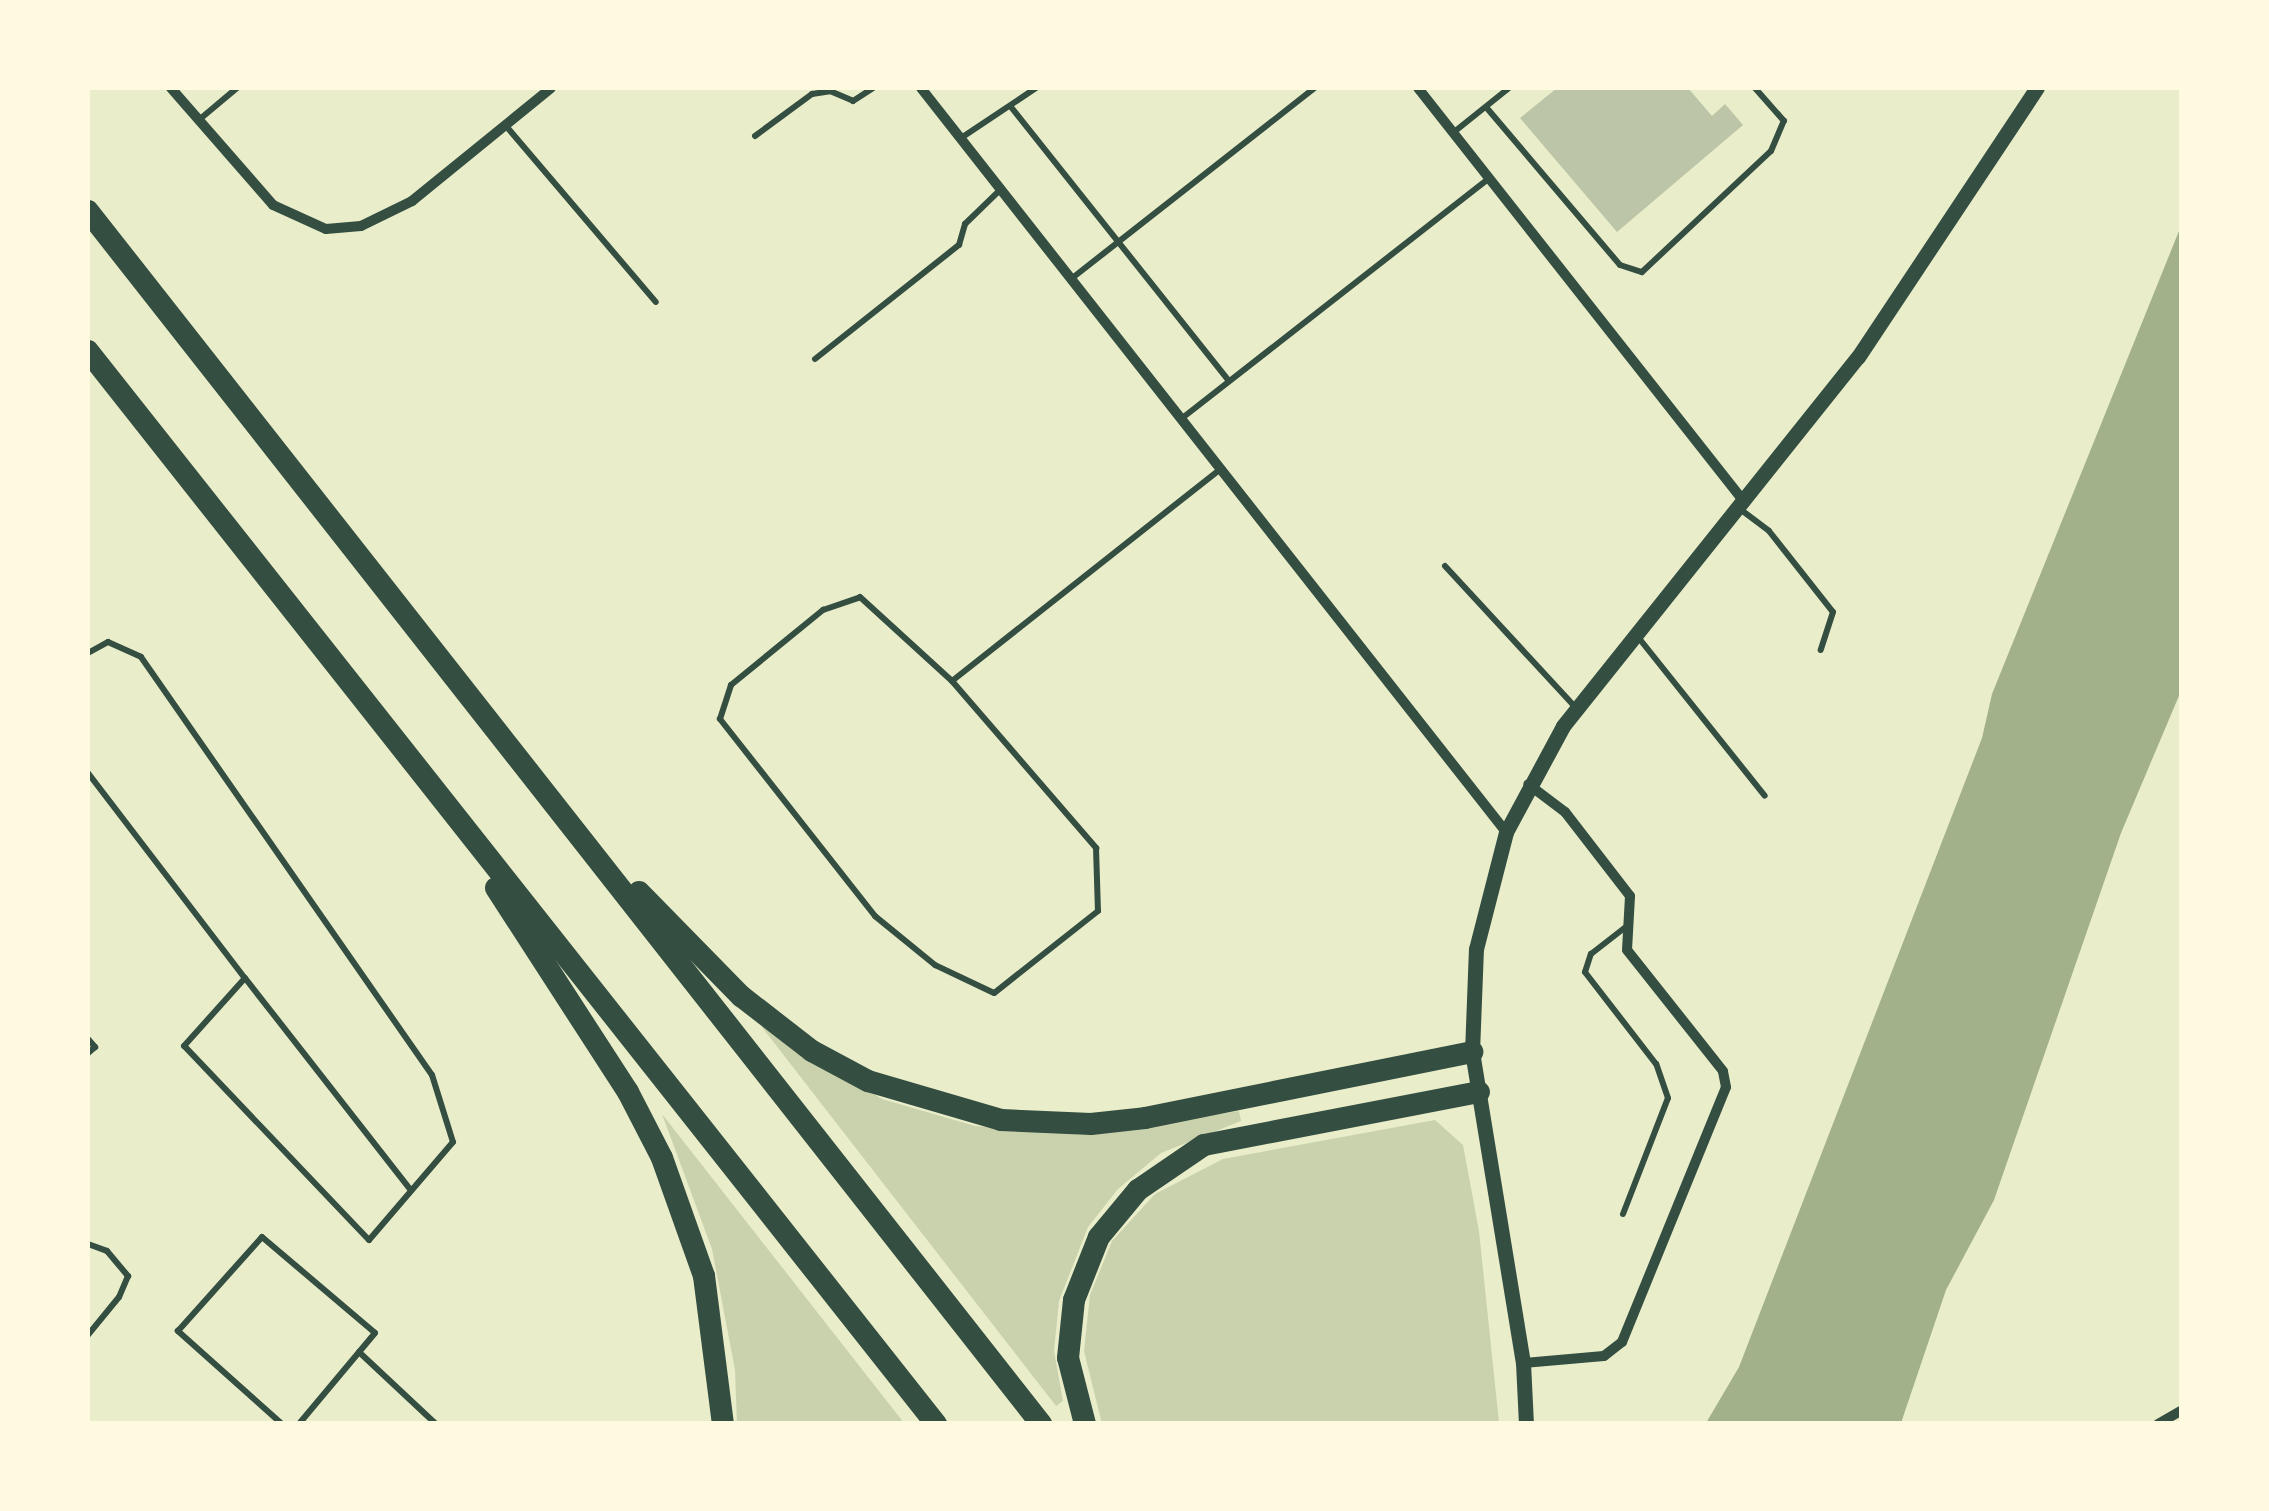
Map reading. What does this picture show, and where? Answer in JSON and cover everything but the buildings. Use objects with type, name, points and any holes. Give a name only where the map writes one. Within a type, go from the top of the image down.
[{"type":"highway","points":[[88,212],[1040,1424]]},
{"type":"highway","points":[[88,351],[445,810],[610,1006],[936,1424]]},
{"type":"highway","points":[[555,805],[740,996],[798,1040],[868,1082],[957,1111],[1040,1124],[1109,1122],[1472,1052]]},
{"type":"highway","points":[[445,810],[628,1092],[662,1158],[704,1276],[723,1424]]},
{"type":"highway","points":[[1085,1424],[1068,1358],[1074,1300],[1099,1237],[1138,1190],[1204,1146],[1479,1092]]},
{"type":"street","points":[[171,88],[273,204],[326,229],[384,218],[551,88]]},
{"type":"street","points":[[921,88],[1506,832]]},
{"type":"street","points":[[1418,88],[1743,506]]},
{"type":"street","points":[[1526,1424],[1524,1362],[1472,1052],[1478,935],[1506,832],[1528,784],[1577,709],[1743,506],[1858,357],[2037,88]]},
{"type":"street","points":[[1524,1362],[1604,1356],[1622,1342],[1726,1087],[1724,1071],[1627,950],[1630,896],[1565,812],[1528,784]]},
{"type":"street","points":[[2158,1424],[2182,1410]]},
{"type":"lane","points":[[199,120],[237,88]]},
{"type":"lane","points":[[528,88],[538,98]]},
{"type":"lane","points":[[755,136],[812,94],[830,91],[853,101],[872,88]]},
{"type":"lane","points":[[961,138],[1036,88]]},
{"type":"lane","points":[[1071,279],[1315,88]]},
{"type":"lane","points":[[1454,132],[1509,88]]},
{"type":"lane","points":[[1486,107],[1620,265],[1642,272],[1771,151],[1784,120],[1755,88]]},
{"type":"lane","points":[[1010,108],[1229,381]]},
{"type":"lane","points":[[505,125],[656,302]]},
{"type":"lane","points":[[1181,418],[1490,178]]},
{"type":"lane","points":[[816,359],[959,245],[965,224],[1001,190]]},
{"type":"lane","points":[[952,681],[1220,469]]},
{"type":"lane","points":[[1743,506],[1834,612],[1821,650]]},
{"type":"lane","points":[[1445,566],[1577,709]]},
{"type":"lane","points":[[860,597],[952,681],[1096,848],[1098,911],[994,993],[935,966],[875,916],[720,719],[731,685],[823,610],[860,597]]},
{"type":"lane","points":[[1637,636],[1765,796]]},
{"type":"lane","points":[[88,653],[108,642],[141,657],[432,1075],[453,1142],[369,1240],[184,1046],[245,978]]},
{"type":"lane","points":[[88,773],[410,1189]]},
{"type":"lane","points":[[1624,1214],[1661,1120],[1666,1080],[1590,985],[1585,962],[1628,926]]},
{"type":"lane","points":[[88,1039],[95,1047],[88,1053]]},
{"type":"lane","points":[[282,1424],[178,1332],[262,1237],[375,1333],[299,1424]]},
{"type":"lane","points":[[88,1244],[106,1250],[128,1276],[119,1298],[88,1335]]},
{"type":"lane","points":[[359,1352],[436,1424]]},
{"type":"shaded area","points":[[2181,226],[2181,691],[2121,833],[1994,1200],[1946,1290],[1901,1423],[1706,1423],[1739,1367],[1982,738],[1992,694]]},
{"type":"shaded area","points":[[761,1026],[882,1099],[975,1126],[1085,1135],[1239,1111],[1241,1121],[1161,1153],[1118,1189],[1088,1227],[1059,1301],[1054,1351],[1063,1401],[1056,1406]]},
{"type":"shaded area","points":[[662,1114],[904,1423],[737,1423],[735,1370],[712,1249]]},
{"type":"shaded area","points":[[1435,1120],[1463,1145],[1479,1231],[1499,1423],[1102,1424],[1084,1351],[1090,1295],[1112,1241],[1155,1194],[1223,1159]]}]
